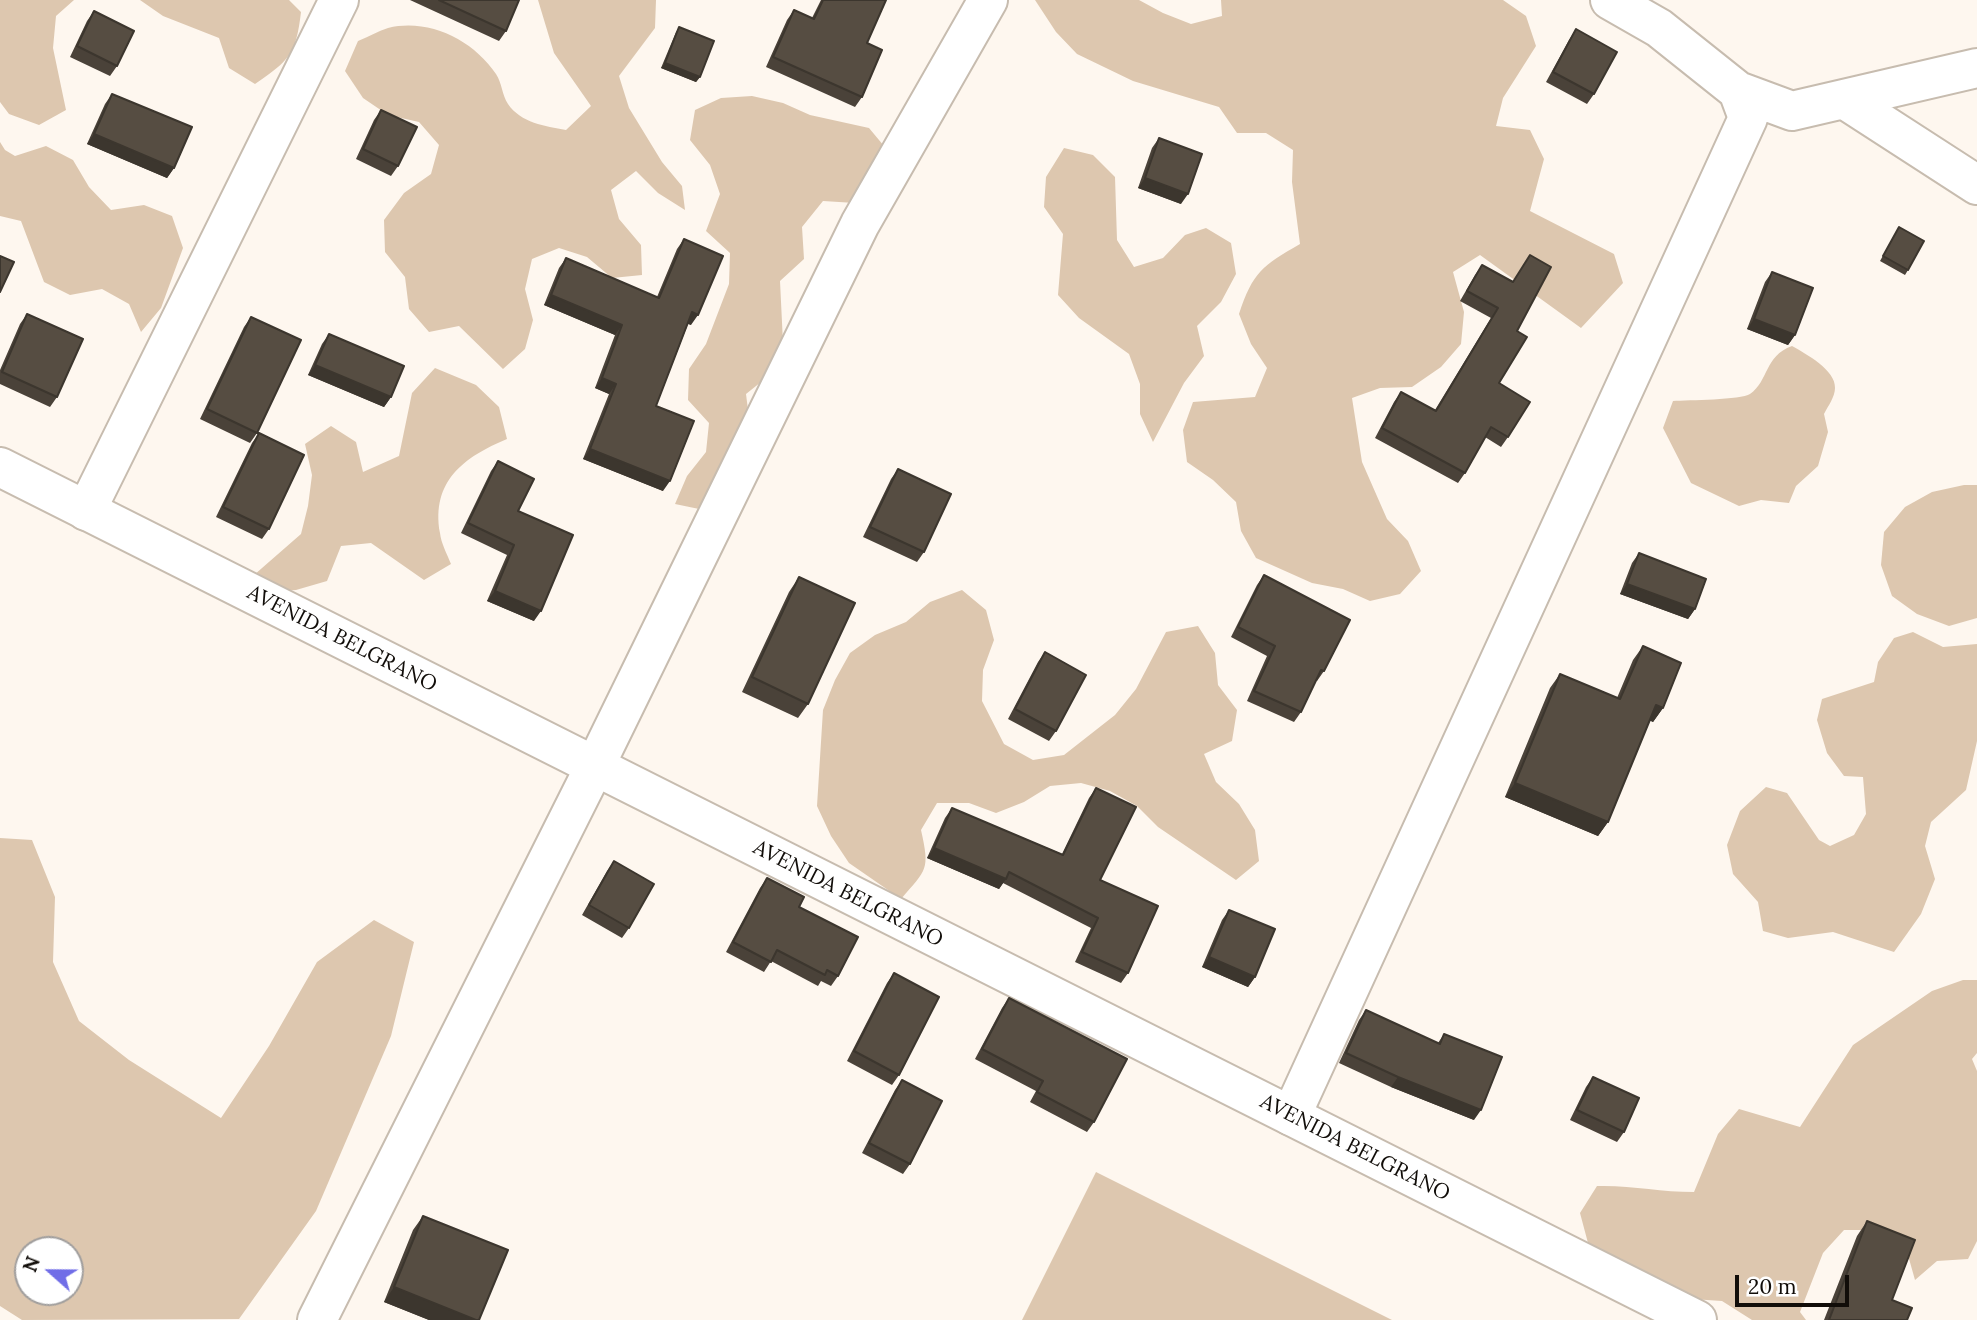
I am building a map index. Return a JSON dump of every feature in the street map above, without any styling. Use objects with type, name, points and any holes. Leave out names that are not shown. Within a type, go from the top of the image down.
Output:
[{"type":"street","points":[[86,511],[339,0]]},
{"type":"street","points":[[317,1320],[595,766],[860,224],[988,0]]},
{"type":"street","points":[[1610,0],[1659,28],[1738,91],[1792,111],[1977,68]]},
{"type":"street","points":[[1291,1116],[1748,118],[1738,91]]},
{"type":"street","points":[[1844,99],[1977,185]]},
{"type":"street","name":"AVENIDA BELGRANO","points":[[0,467],[1697,1320]]},
{"type":"shaded area","points":[[0,0],[74,0],[56,16],[53,48],[66,110],[39,125],[9,114],[0,102]]},
{"type":"shaded area","points":[[140,0],[289,0],[301,12],[297,38],[284,62],[255,84],[229,68],[219,38],[163,16]]},
{"type":"shaded area","points":[[538,0],[656,0],[655,28],[619,76],[629,108],[662,162],[682,186],[685,210],[658,193],[636,171],[611,190],[619,219],[641,245],[642,275],[612,278],[587,257],[559,248],[532,259],[525,289],[533,320],[525,349],[503,369],[459,326],[429,332],[409,309],[405,277],[385,252],[384,220],[404,193],[431,174],[439,145],[419,122],[388,115],[363,98],[345,71],[358,41],[388,28],[419,26],[434,29],[463,42],[486,62],[498,78],[508,104],[520,116],[534,123],[566,130],[591,106],[554,53]]},
{"type":"shaded area","points":[[1035,0],[1139,0],[1191,24],[1222,16],[1221,0],[1503,0],[1526,16],[1536,46],[1503,98],[1496,126],[1530,130],[1544,159],[1530,211],[1614,254],[1623,283],[1581,328],[1480,255],[1453,272],[1464,312],[1461,344],[1441,367],[1412,387],[1380,388],[1352,398],[1362,462],[1387,519],[1408,541],[1421,571],[1400,594],[1370,601],[1343,589],[1312,583],[1256,558],[1241,531],[1236,502],[1213,480],[1187,462],[1183,430],[1193,402],[1255,397],[1267,368],[1251,344],[1239,314],[1249,288],[1260,272],[1276,258],[1300,244],[1292,182],[1293,150],[1266,133],[1237,133],[1219,107],[1133,81],[1077,54],[1056,32]]},
{"type":"shaded area","points":[[752,96],[783,103],[810,115],[869,128],[889,152],[855,203],[823,201],[802,227],[804,259],[780,281],[783,343],[771,374],[746,394],[750,426],[704,510],[675,504],[687,476],[706,452],[709,423],[688,400],[689,369],[706,344],[729,284],[730,253],[706,231],[720,194],[710,165],[690,140],[695,110],[721,98]]},
{"type":"shaded area","points":[[0,142],[5,150],[15,156],[46,146],[73,160],[89,187],[111,210],[144,205],[172,216],[183,248],[161,308],[141,332],[129,304],[102,289],[70,295],[44,282],[21,221],[0,216]]},
{"type":"shaded area","points":[[1064,148],[1093,155],[1115,177],[1117,240],[1134,267],[1163,258],[1185,235],[1206,228],[1231,243],[1236,274],[1221,302],[1197,326],[1204,356],[1184,383],[1153,442],[1140,414],[1140,384],[1129,354],[1079,318],[1058,295],[1063,234],[1044,207],[1046,177]]},
{"type":"shaded area","points":[[1792,346],[1819,363],[1834,381],[1834,395],[1824,414],[1828,432],[1818,466],[1796,486],[1789,503],[1761,500],[1739,506],[1691,483],[1663,428],[1673,401],[1726,399],[1750,394],[1761,382],[1776,356]]},
{"type":"shaded area","points":[[435,368],[476,385],[499,407],[507,439],[465,463],[446,485],[439,515],[441,537],[451,564],[424,580],[371,543],[341,546],[327,581],[296,590],[269,592],[254,575],[301,534],[312,475],[305,444],[331,426],[356,442],[363,472],[399,456],[412,393]]},
{"type":"shaded area","points":[[1977,485],[1977,618],[1949,626],[1917,614],[1892,596],[1881,565],[1884,532],[1905,507],[1932,492]]},
{"type":"shaded area","points":[[962,590],[986,610],[994,640],[983,670],[982,701],[1004,744],[1033,760],[1064,755],[1115,715],[1136,689],[1166,632],[1198,626],[1215,653],[1218,685],[1237,710],[1232,741],[1204,754],[1216,782],[1239,804],[1255,830],[1259,861],[1236,880],[1158,827],[1137,806],[1110,791],[1081,783],[1050,786],[1024,802],[996,813],[969,803],[937,803],[921,830],[925,853],[924,868],[901,899],[849,863],[831,836],[817,806],[823,710],[835,680],[850,653],[875,635],[906,622],[930,602]]},
{"type":"shaded area","points":[[1913,632],[1943,647],[1977,644],[1977,741],[1966,790],[1931,822],[1925,846],[1935,879],[1921,914],[1894,952],[1833,932],[1788,938],[1763,931],[1758,902],[1733,874],[1727,845],[1740,811],[1766,787],[1787,793],[1819,840],[1830,846],[1854,835],[1866,814],[1863,777],[1844,776],[1827,753],[1817,720],[1822,699],[1874,682],[1878,662],[1894,638]]},
{"type":"shaded area","points":[[0,838],[32,840],[55,897],[53,962],[79,1021],[129,1060],[221,1118],[269,1046],[317,962],[374,920],[414,942],[391,1036],[316,1211],[239,1319],[22,1320],[0,1306]]},
{"type":"shaded area","points":[[1963,980],[1977,980],[1977,1053],[1972,1059],[1977,1071],[1977,1241],[1968,1259],[1937,1261],[1915,1280],[1904,1241],[1874,1230],[1844,1230],[1823,1253],[1800,1312],[1806,1320],[1752,1320],[1722,1301],[1662,1297],[1611,1266],[1588,1243],[1580,1213],[1597,1186],[1694,1192],[1718,1134],[1739,1109],[1800,1127],[1853,1045],[1932,991]]},
{"type":"shaded area","points":[[1096,1172],[1392,1320],[1022,1320]]},
{"type":"building","points":[[439,0],[519,0],[506,31]]},
{"type":"building","points":[[823,0],[886,0],[867,43],[882,50],[862,97],[773,57],[794,10],[814,19]]},
{"type":"building","points":[[94,11],[134,31],[117,66],[77,46]]},
{"type":"building","points":[[679,27],[714,41],[700,77],[665,63]]},
{"type":"building","points":[[1576,29],[1617,52],[1594,94],[1553,72]]},
{"type":"building","points":[[112,94],[192,127],[174,168],[94,134]]},
{"type":"building","points":[[381,110],[417,127],[398,166],[363,149]]},
{"type":"building","points":[[1159,138],[1202,154],[1188,194],[1145,178]]},
{"type":"building","points":[[1899,227],[1924,241],[1908,270],[1883,256]]},
{"type":"building","points":[[684,239],[723,256],[698,315],[692,312],[656,406],[694,421],[670,481],[590,449],[616,384],[602,378],[622,325],[551,295],[566,258],[659,298]]},
{"type":"building","points":[[1530,255],[1551,267],[1517,331],[1527,337],[1499,383],[1530,402],[1508,437],[1491,427],[1465,473],[1382,428],[1401,392],[1436,411],[1498,308],[1467,291],[1482,265],[1513,282]]},
{"type":"building","points":[[0,256],[14,262],[0,292]]},
{"type":"building","points":[[1772,272],[1813,288],[1795,335],[1754,319]]},
{"type":"building","points":[[27,314],[83,339],[57,397],[2,372]]},
{"type":"building","points":[[251,317],[301,340],[257,433],[207,409]]},
{"type":"building","points":[[329,334],[404,366],[391,397],[315,365]]},
{"type":"building","points":[[259,433],[304,455],[269,529],[223,507]]},
{"type":"building","points":[[498,461],[534,479],[518,511],[573,535],[541,611],[495,591],[514,545],[468,523]]},
{"type":"building","points":[[898,469],[951,494],[924,552],[870,527]]},
{"type":"building","points":[[1639,553],[1706,579],[1695,609],[1627,584]]},
{"type":"building","points":[[1264,575],[1350,620],[1301,712],[1254,691],[1275,646],[1238,627]]},
{"type":"building","points":[[799,577],[855,603],[808,704],[752,677]]},
{"type":"building","points":[[1643,646],[1681,663],[1663,708],[1656,705],[1608,822],[1515,783],[1560,674],[1620,699]]},
{"type":"building","points":[[1045,652],[1086,675],[1056,731],[1015,709]]},
{"type":"building","points":[[1096,788],[1136,807],[1100,880],[1158,906],[1128,973],[1082,952],[1098,918],[1009,872],[1006,879],[934,848],[952,808],[1063,855]]},
{"type":"building","points":[[614,861],[654,884],[629,928],[589,905]]},
{"type":"building","points":[[767,878],[804,897],[799,907],[858,937],[838,976],[827,970],[825,975],[777,950],[771,962],[733,942]]},
{"type":"building","points":[[1229,910],[1275,929],[1255,977],[1209,957]]},
{"type":"building","points":[[894,973],[939,997],[899,1075],[854,1051]]},
{"type":"building","points":[[1009,998],[1127,1059],[1094,1122],[1037,1092],[1043,1081],[982,1049]]},
{"type":"building","points":[[1366,1010],[1440,1044],[1444,1034],[1502,1057],[1481,1110],[1346,1053]]},
{"type":"building","points":[[1593,1077],[1639,1098],[1624,1132],[1577,1110]]},
{"type":"building","points":[[902,1080],[942,1101],[910,1164],[869,1143]]},
{"type":"building","points":[[423,1216],[508,1250],[479,1320],[394,1287]]},
{"type":"building","points":[[1867,1221],[1915,1240],[1892,1300],[1912,1308],[1907,1320],[1829,1320]]}]
